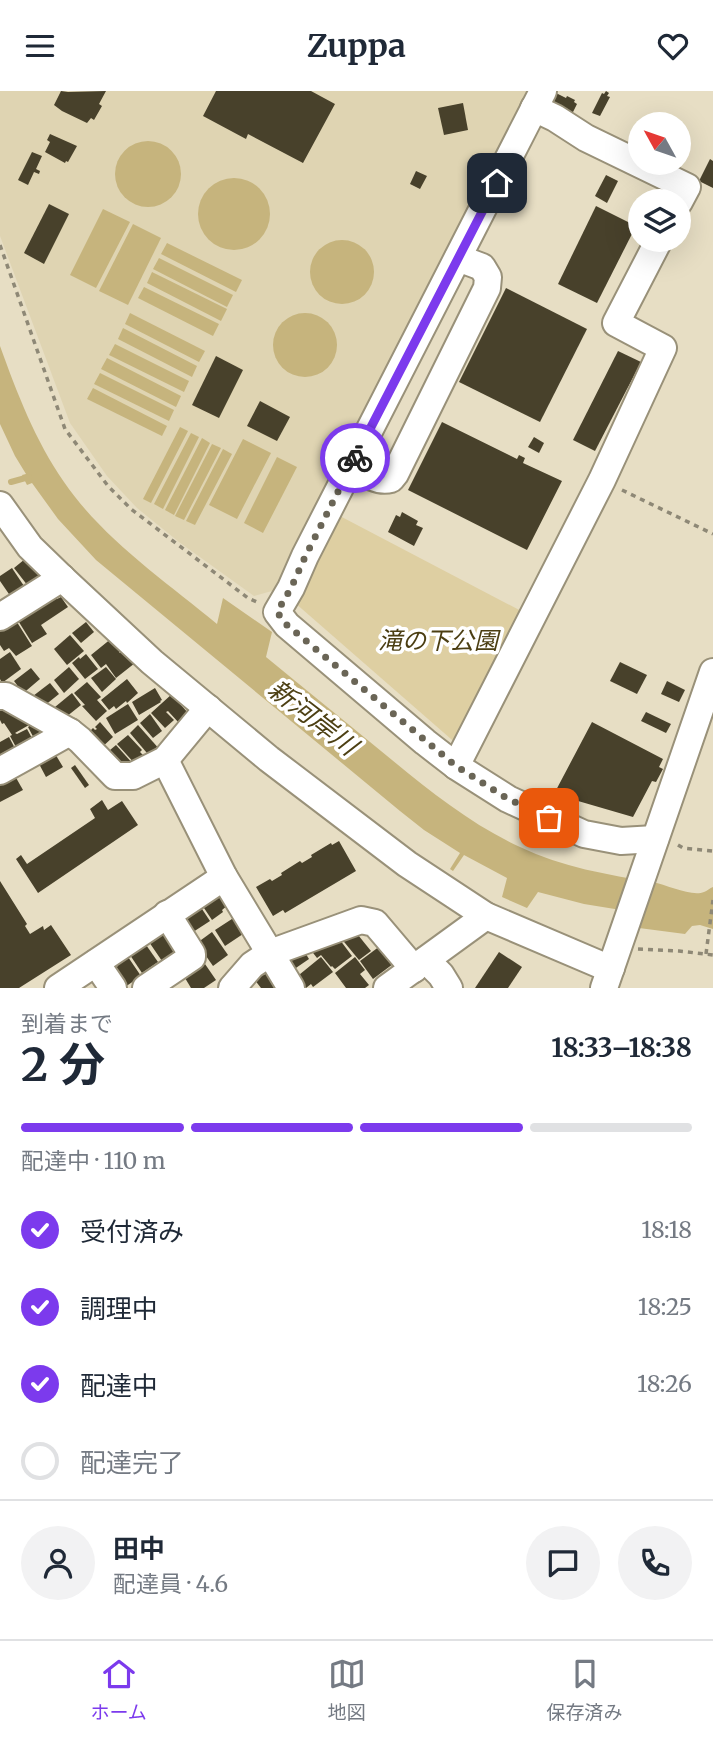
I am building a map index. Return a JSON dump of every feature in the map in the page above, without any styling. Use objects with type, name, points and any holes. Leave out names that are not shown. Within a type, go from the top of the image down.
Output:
[{"type":"street","points":[[652,846],[584,834],[508,799],[456,766],[287,625],[277,612],[538,100],[555,118],[586,138],[687,187],[686,189]]},
{"type":"street","points":[[456,766],[602,480],[663,348],[616,323],[653,252]]},
{"type":"street","points":[[352,464],[376,479],[385,481],[391,479],[394,474],[487,288],[488,277],[482,267],[458,258]]},
{"type":"street","points":[[0,505],[30,547],[62,578],[152,662],[269,759],[407,864],[486,916],[601,965],[607,978]]},
{"type":"street","points":[[0,617],[62,578]]},
{"type":"street","points":[[607,978],[626,944],[652,846],[713,672]]},
{"type":"street","points":[[0,696],[6,696],[70,732],[115,776],[133,776],[165,760],[208,708]]},
{"type":"street","points":[[0,771],[70,732]]},
{"type":"street","points":[[165,760],[224,877],[291,988]]},
{"type":"street","points":[[58,988],[224,877]]},
{"type":"street","points":[[146,988],[192,957],[167,915]]},
{"type":"street","points":[[387,988],[486,916]]},
{"type":"street","points":[[233,988],[252,964],[270,953],[361,920],[375,923],[420,964],[441,975],[449,988]]},
{"type":"street","points":[[96,963],[113,988]]},
{"type":"path","points":[[0,245],[65,429],[92,467],[131,509],[248,598],[277,612]]},
{"type":"path","points":[[602,480],[713,534]]},
{"type":"path","points":[[652,846],[667,839],[683,848],[713,851]]},
{"type":"path","points":[[706,952],[713,900]]},
{"type":"path","points":[[626,944],[713,955]]},
{"type":"shaded area","points":[[0,91],[533,91],[279,589],[254,596],[179,542],[137,508],[107,476],[70,423],[0,236]]},
{"type":"green space","name":"滝の下公園","points":[[338,515],[525,613],[459,746],[294,602]]},
{"type":"water","points":[[142,141],[154,141],[166,146],[176,156],[181,174],[179,187],[166,202],[154,207],[142,207],[130,202],[120,192],[115,180],[115,168],[120,156],[130,146]]},
{"type":"water","points":[[234,178],[254,184],[264,194],[270,214],[264,234],[254,244],[234,250],[214,244],[204,234],[198,214],[204,194],[214,184]]},
{"type":"water","points":[[103,209],[130,222],[96,288],[70,275]]},
{"type":"water","points":[[133,224],[161,238],[128,305],[99,291]]},
{"type":"water","points":[[342,240],[354,242],[365,249],[372,260],[372,284],[365,295],[354,302],[342,304],[330,302],[319,295],[312,284],[310,272],[312,260],[319,249],[330,242]]},
{"type":"water","points":[[167,243],[242,280],[236,292],[161,254]]},
{"type":"water","points":[[159,258],[233,295],[227,307],[153,269]]},
{"type":"water","points":[[152,272],[227,309],[221,321],[147,283]]},
{"type":"water","points":[[144,287],[219,324],[213,336],[138,298]]},
{"type":"water","points":[[130,313],[205,351],[199,362],[125,324]]},
{"type":"water","points":[[299,313],[311,313],[328,322],[335,333],[335,357],[328,368],[311,377],[299,377],[287,372],[278,363],[273,351],[273,339],[278,327],[287,318]]},
{"type":"water","points":[[123,328],[197,366],[192,377],[118,339]]},
{"type":"water","points":[[115,344],[189,381],[184,392],[109,355]]},
{"type":"water","name":"新河岸川","points":[[0,346],[35,433],[64,482],[97,522],[156,575],[217,624],[223,598],[272,632],[266,657],[414,778],[483,827],[536,854],[585,869],[693,893],[704,892],[713,887],[713,929],[700,925],[692,926],[685,934],[616,925],[621,910],[538,892],[527,908],[502,897],[507,878],[464,855],[453,871],[450,869],[460,853],[400,811],[96,560],[58,519],[32,483],[27,485],[22,475],[26,474],[0,424]]},
{"type":"water","points":[[107,358],[181,396],[176,407],[101,369]]},
{"type":"water","points":[[100,373],[174,410],[169,421],[94,384]]},
{"type":"water","points":[[93,388],[167,426],[162,436],[87,399]]},
{"type":"water","points":[[180,427],[188,431],[151,503],[143,499]]},
{"type":"water","points":[[191,433],[199,437],[163,509],[154,504]]},
{"type":"water","points":[[202,438],[210,443],[174,515],[165,510]]},
{"type":"water","points":[[243,439],[271,453],[237,519],[209,505]]},
{"type":"water","points":[[212,444],[221,448],[184,520],[175,516]]},
{"type":"water","points":[[223,449],[232,454],[195,525],[186,521]]},
{"type":"water","points":[[277,457],[297,467],[263,533],[244,523]]},
{"type":"building","points":[[61,91],[106,91],[94,120],[91,118],[87,123],[54,105]]},
{"type":"building","points":[[216,91],[311,91],[335,104],[303,163],[248,134],[246,139],[203,116]]},
{"type":"building","points":[[606,91],[610,97],[600,116],[592,113],[602,93]]},
{"type":"building","points":[[556,93],[575,100],[577,104],[571,116],[550,105]]},
{"type":"building","points":[[463,103],[468,130],[444,135],[438,108]]},
{"type":"building","points":[[50,134],[77,146],[68,162],[65,163],[45,152],[50,142],[47,140]]},
{"type":"building","points":[[32,152],[42,156],[36,169],[40,171],[39,174],[34,172],[28,185],[18,180]]},
{"type":"building","points":[[710,159],[713,161],[713,188],[699,181]]},
{"type":"building","points":[[416,171],[427,176],[420,189],[410,184]]},
{"type":"building","points":[[606,175],[618,181],[607,203],[595,196]]},
{"type":"building","points":[[49,204],[69,214],[44,264],[24,253]]},
{"type":"building","points":[[596,206],[628,222],[628,242],[597,303],[558,284]]},
{"type":"building","points":[[506,288],[587,329],[540,422],[459,382]]},
{"type":"building","points":[[618,351],[641,362],[595,451],[573,440]]},
{"type":"building","points":[[216,356],[243,370],[219,418],[192,405]]},
{"type":"building","points":[[260,401],[290,417],[277,441],[247,426]]},
{"type":"building","points":[[442,422],[517,459],[519,455],[525,458],[523,463],[562,481],[527,550],[408,490]]},
{"type":"building","points":[[534,437],[544,443],[539,453],[528,447]]},
{"type":"building","points":[[402,512],[418,521],[416,525],[423,528],[414,546],[388,532],[396,515],[400,517]]},
{"type":"building","points":[[25,559],[42,575],[28,586],[14,568]]},
{"type":"building","points":[[12,568],[24,586],[11,597],[0,581],[0,576]]},
{"type":"building","points":[[54,594],[57,599],[61,597],[68,607],[41,625],[47,634],[32,643],[17,619]]},
{"type":"building","points":[[15,619],[32,646],[16,656],[9,648],[4,651],[0,645],[0,629]]},
{"type":"building","points":[[86,622],[94,632],[81,643],[72,633]]},
{"type":"building","points":[[70,635],[84,651],[67,665],[54,649]]},
{"type":"building","points":[[112,638],[121,650],[119,652],[125,650],[135,663],[116,678],[106,664],[101,668],[91,655]]},
{"type":"building","points":[[10,652],[21,669],[2,683],[0,659]]},
{"type":"building","points":[[86,654],[98,669],[85,679],[72,663]]},
{"type":"building","points":[[620,662],[647,675],[637,694],[610,681]]},
{"type":"building","points":[[69,667],[79,679],[64,693],[54,680]]},
{"type":"building","points":[[106,667],[116,679],[102,692],[91,678]]},
{"type":"building","points":[[31,668],[40,679],[20,696],[14,688],[17,685],[14,681]]},
{"type":"building","points":[[127,679],[138,693],[127,703],[126,701],[116,709],[114,706],[109,710],[101,700]]},
{"type":"building","points":[[667,681],[685,690],[679,702],[661,694]]},
{"type":"building","points":[[87,682],[101,697],[97,700],[107,711],[96,721],[74,693]]},
{"type":"building","points":[[50,683],[59,694],[44,706],[33,696]]},
{"type":"building","points":[[155,688],[161,702],[139,715],[132,702]]},
{"type":"building","points":[[72,693],[81,705],[66,717],[55,707]]},
{"type":"building","points":[[172,694],[189,714],[179,723],[166,712],[174,720],[165,728],[151,713]]},
{"type":"building","points":[[128,704],[138,720],[115,734],[106,718]]},
{"type":"building","points":[[0,705],[48,725],[37,744],[28,727],[36,721],[15,733],[27,729],[33,740],[17,749],[10,736],[12,735],[0,720]]},
{"type":"building","points":[[646,712],[671,724],[666,733],[641,721]]},
{"type":"building","points":[[150,714],[162,731],[153,738],[140,723]]},
{"type":"building","points":[[100,722],[113,737],[99,750],[86,735],[93,728],[97,729],[95,727]]},
{"type":"building","points":[[592,722],[663,759],[659,767],[663,769],[656,782],[652,781],[633,817],[554,794]]},
{"type":"building","points":[[138,725],[161,751],[152,759],[130,733]]},
{"type":"building","points":[[128,735],[145,757],[136,765],[117,744]]},
{"type":"building","points":[[9,737],[18,754],[0,761],[0,742]]},
{"type":"building","points":[[116,745],[134,765],[127,771],[103,756]]},
{"type":"building","points":[[54,752],[63,767],[46,777],[38,762]]},
{"type":"building","points":[[75,765],[89,785],[85,788],[71,768]]},
{"type":"building","points":[[15,776],[23,790],[0,802],[0,783]]},
{"type":"building","points":[[102,800],[108,810],[122,801],[138,825],[38,893],[16,859],[21,855],[27,864],[95,818],[90,809]]},
{"type":"building","points":[[339,841],[356,871],[285,913],[283,910],[273,916],[256,887],[270,879],[272,881],[300,861],[302,863],[331,843],[332,845]]},
{"type":"building","points":[[0,881],[27,924],[25,926],[30,934],[43,926],[44,930],[51,925],[71,955],[19,988],[0,988]]},
{"type":"building","points":[[218,890],[228,905],[212,920],[200,902]]},
{"type":"building","points":[[198,903],[210,921],[190,934],[181,914]]},
{"type":"building","points":[[235,917],[243,934],[225,946],[215,930]]},
{"type":"building","points":[[354,930],[371,951],[359,960],[340,937]]},
{"type":"building","points":[[159,931],[161,936],[166,933],[178,950],[162,961],[147,939]]},
{"type":"building","points":[[212,932],[228,955],[213,966],[197,943]]},
{"type":"building","points":[[337,936],[352,956],[335,969],[321,955],[317,958],[310,949]]},
{"type":"building","points":[[144,942],[158,962],[142,973],[128,952]]},
{"type":"building","points":[[301,946],[309,959],[290,972],[283,963]]},
{"type":"building","points":[[380,946],[393,964],[373,979],[360,961]]},
{"type":"building","points":[[499,952],[522,967],[508,988],[475,988]]},
{"type":"building","points":[[126,954],[141,976],[125,987],[113,969],[118,966],[114,962]]},
{"type":"building","points":[[321,957],[333,972],[313,987],[311,984],[301,988],[294,979]]},
{"type":"building","points":[[355,957],[365,970],[360,974],[369,985],[365,988],[346,988],[335,973]]},
{"type":"building","points":[[205,964],[216,980],[204,988],[191,988],[185,978]]},
{"type":"building","points":[[271,969],[282,982],[275,988],[261,988],[254,979]]},
{"type":"waterway","points":[[11,482],[29,477]]},
{"type":"way so far","points":[[355,458],[277,612],[287,625],[456,766],[508,799],[549,818]]},
{"type":"route","points":[[355,458],[497,183]]}]
